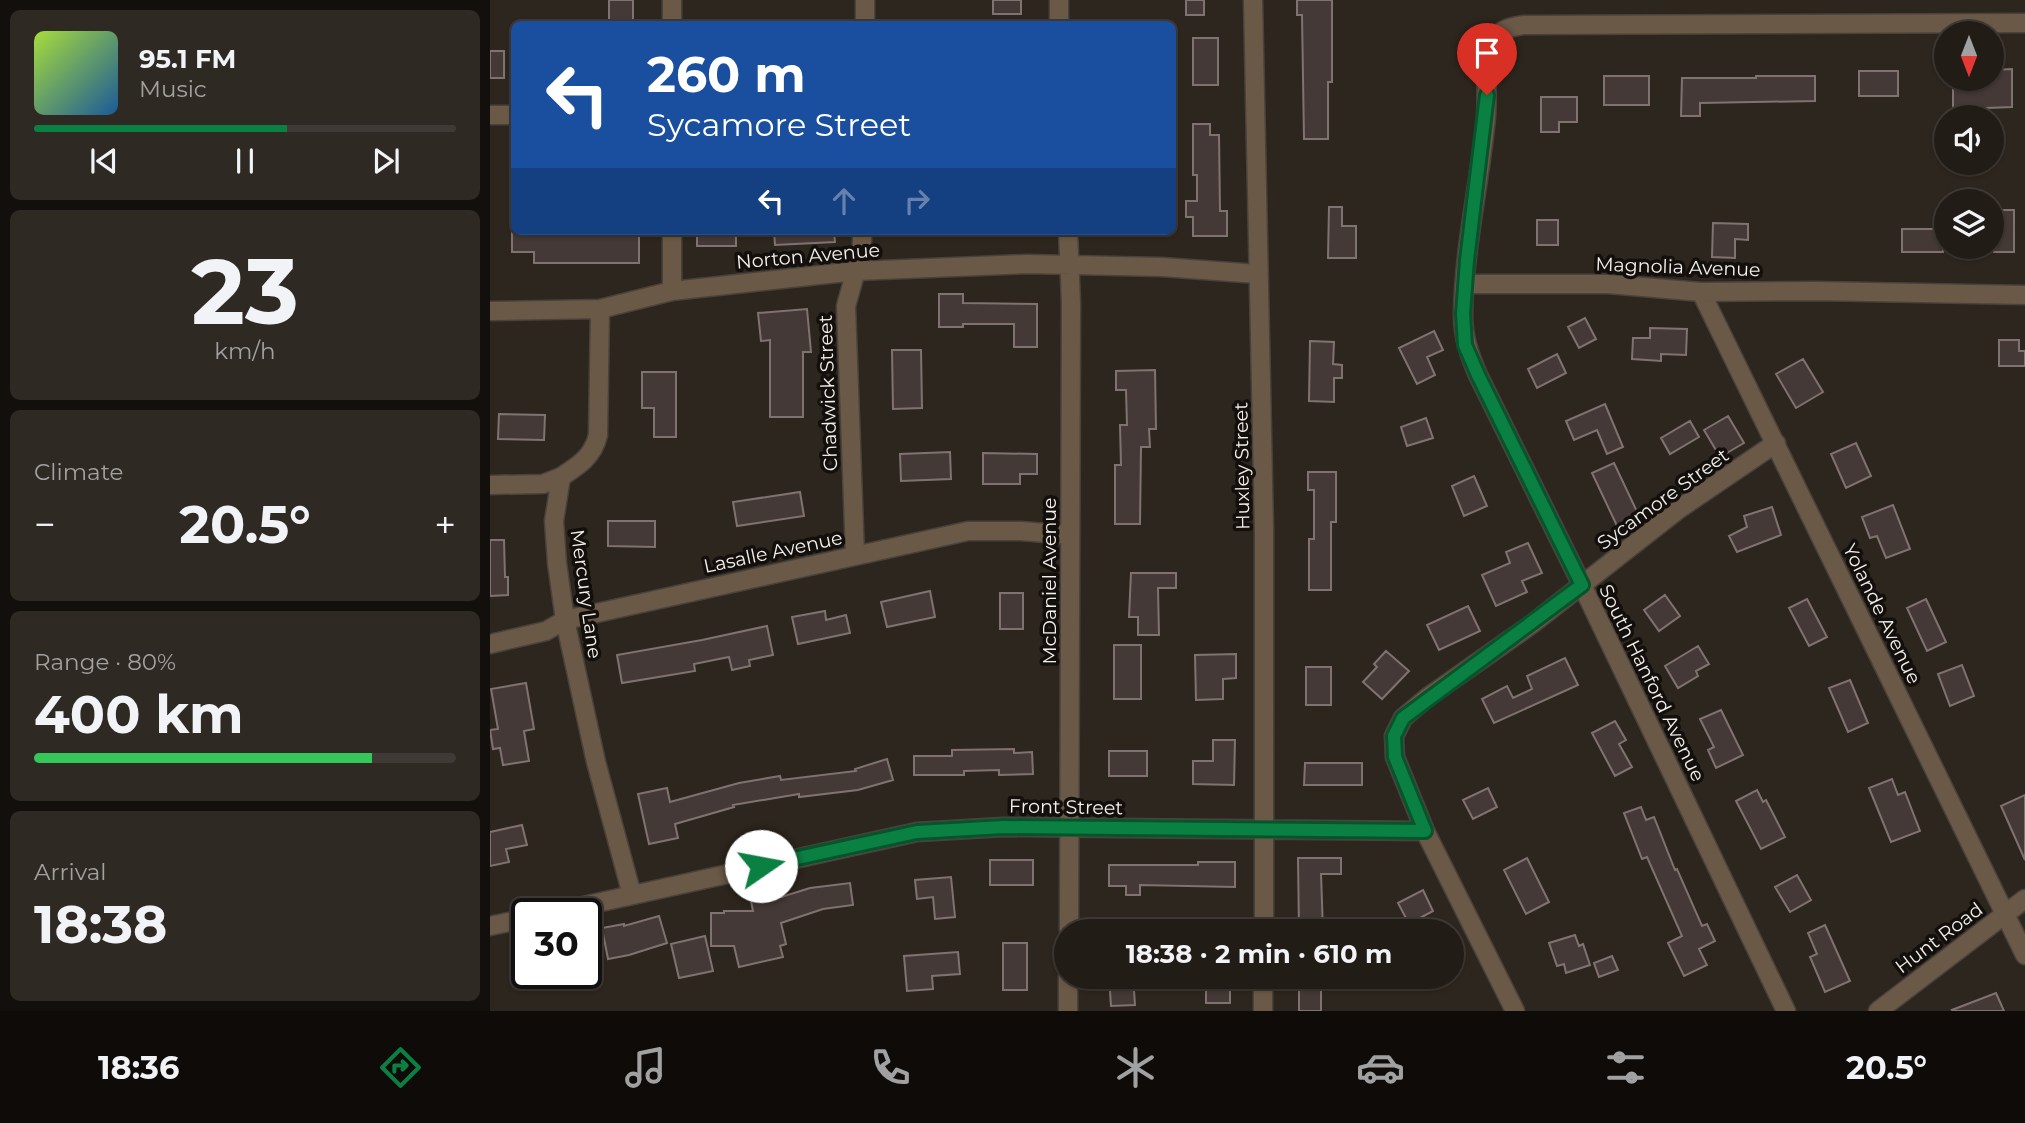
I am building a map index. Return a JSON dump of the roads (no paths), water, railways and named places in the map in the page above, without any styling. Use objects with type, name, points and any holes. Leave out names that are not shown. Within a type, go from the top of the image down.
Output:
[{"type":"street","points":[[672,0],[672,21]]},
{"type":"street","points":[[865,0],[865,21]]},
{"type":"street","points":[[1059,0],[1059,21]]},
{"type":"street","name":"Huxley Street","points":[[1253,0],[1264,528],[1264,919]]},
{"type":"street","points":[[1465,284],[1486,117],[1489,51],[1496,36],[1506,29],[1523,25],[2025,23]]},
{"type":"street","points":[[490,115],[511,115]]},
{"type":"street","points":[[672,235],[673,291]]},
{"type":"street","name":"Chadwick Street","points":[[855,556],[846,306],[862,249],[862,235]]},
{"type":"street","name":"McDaniel Avenue","points":[[1068,235],[1069,919]]},
{"type":"street","name":"Norton Avenue","points":[[490,311],[600,309],[673,291],[856,271],[1027,264],[1162,267],[1258,274]]},
{"type":"street","name":"Magnolia Avenue","points":[[1465,284],[1608,284],[1701,292],[2025,295]]},
{"type":"street","name":"South Hanford Avenue","points":[[1465,284],[1465,345],[1478,375],[1786,1011]]},
{"type":"street","name":"Yolande Avenue","points":[[1701,292],[2025,955]]},
{"type":"street","points":[[490,485],[543,484],[561,477],[588,458],[596,444],[600,411],[600,309]]},
{"type":"street","name":"Sycamore Street","points":[[1515,1011],[1425,831],[1395,757],[1394,736],[1403,718],[1679,509],[1776,443]]},
{"type":"street","name":"Mercury Lane","points":[[561,477],[554,522],[565,620],[596,762],[632,895]]},
{"type":"street","name":"Lasalle Avenue","points":[[490,645],[547,631],[565,620],[968,531],[1070,535]]},
{"type":"street","name":"Front Street","points":[[602,902],[917,832],[1003,827],[1425,831]]},
{"type":"street","name":"Hunt Road","points":[[1878,1011],[2025,899]]},
{"type":"street","points":[[490,926],[511,921]]},
{"type":"street","points":[[1068,989],[1068,1011]]},
{"type":"street","points":[[1263,989],[1263,1011]]}]
